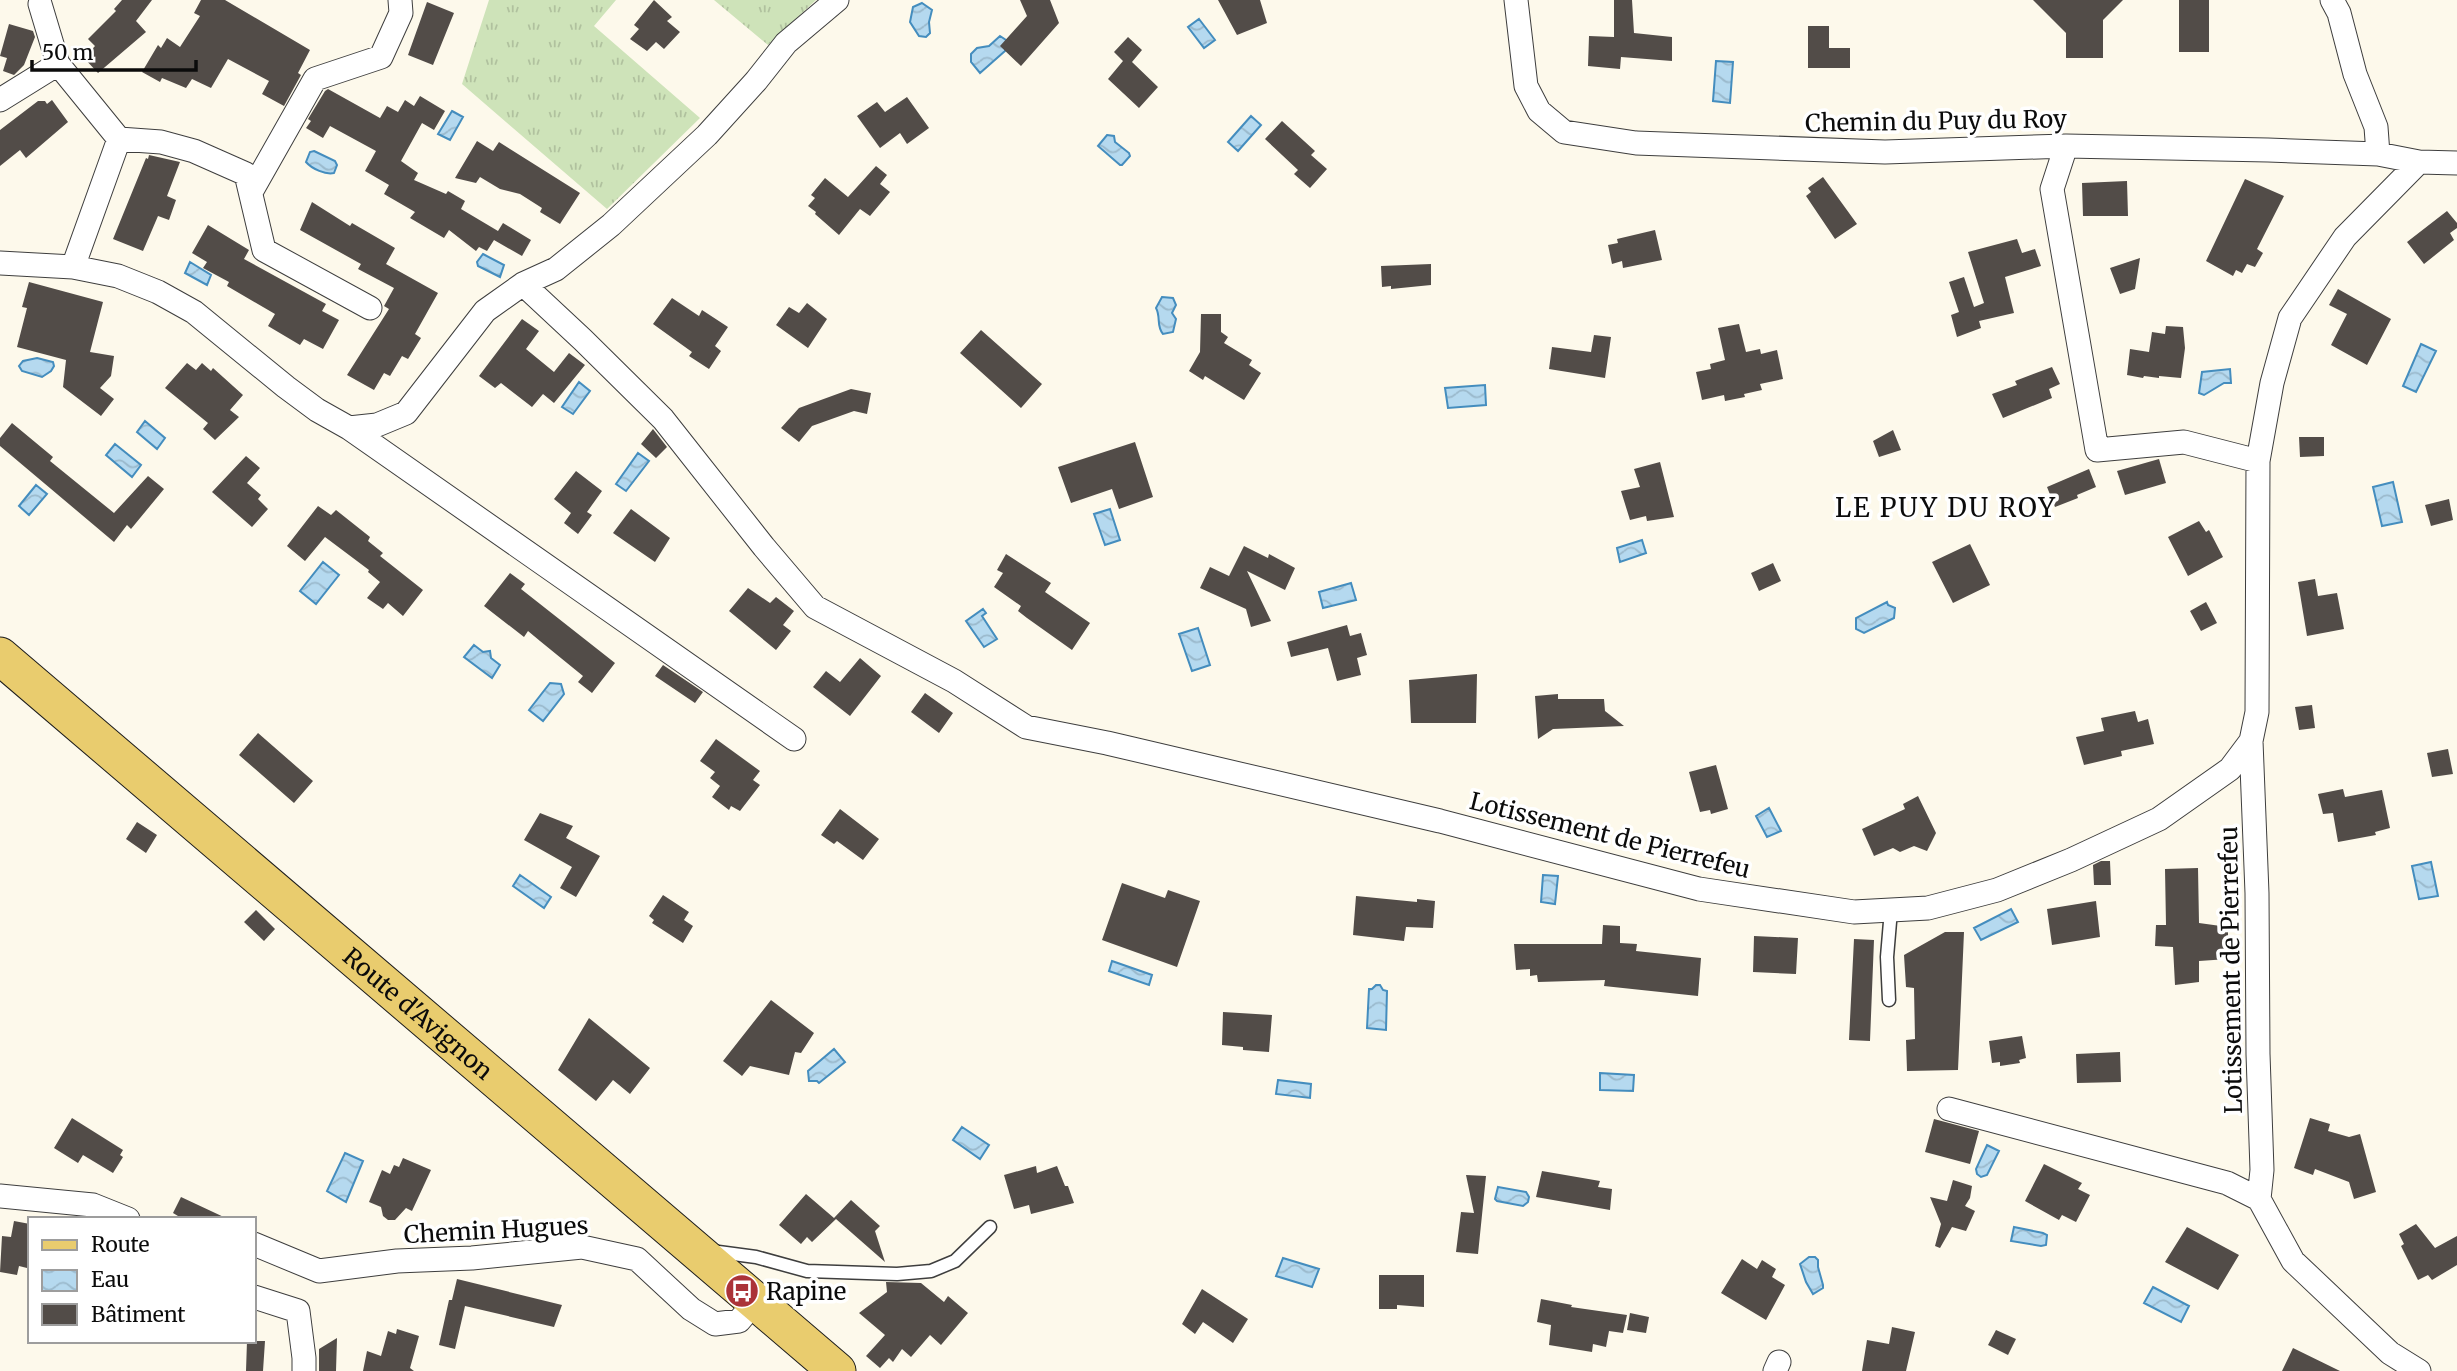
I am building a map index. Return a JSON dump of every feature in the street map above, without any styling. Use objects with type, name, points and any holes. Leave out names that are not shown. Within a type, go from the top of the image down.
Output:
[{"type":"main road","name":"Route d'Avignon","points":[[0,656],[837,1371]]},
{"type":"street","points":[[251,192],[315,79],[381,57],[401,13],[400,0]]},
{"type":"street","points":[[349,428],[377,425],[406,413],[485,311],[523,284],[556,269],[611,225],[707,135],[786,43],[837,0]]},
{"type":"street","name":"Chemin du Puy du Roy","points":[[1516,0],[1525,86],[1539,111],[1564,132],[1636,143],[1885,152],[2066,146],[2378,153],[2418,162],[2457,163]]},
{"type":"street","points":[[2332,0],[2339,13],[2356,74],[2376,127],[2378,153]]},
{"type":"street","points":[[40,4],[58,64],[119,139],[161,142],[194,151],[246,174],[264,250],[370,308]]},
{"type":"street","points":[[0,100],[58,64]]},
{"type":"street","points":[[73,267],[119,139]]},
{"type":"street","points":[[2066,146],[2052,190],[2097,450],[2184,442],[2258,461]]},
{"type":"street","name":"Lotissement de Pierrefeu","points":[[2259,1199],[2262,1170],[2257,893],[2251,741],[2257,712],[2258,461],[2272,383],[2290,318],[2345,237],[2418,162]]},
{"type":"street","points":[[0,263],[73,267],[118,276],[158,292],[194,312],[317,410],[349,428],[794,739]]},
{"type":"street","name":"Lotissement de Pierrefeu","points":[[523,284],[663,419],[815,607],[954,681],[1026,727],[1168,757],[1440,821],[1699,889],[1854,912],[1928,908],[1997,890],[2071,860],[2159,819],[2230,769],[2251,741]]},
{"type":"street","points":[[1949,1109],[2227,1183],[2259,1199],[2293,1261],[2389,1353],[2419,1371]]},
{"type":"street","points":[[0,1196],[93,1205],[123,1217]]},
{"type":"street","name":"Chemin Hugues","points":[[256,1245],[319,1271],[397,1261],[472,1258],[582,1247],[637,1259],[691,1309],[715,1324],[739,1321],[755,1302]]},
{"type":"street","points":[[256,1298],[298,1311],[303,1371]]},
{"type":"lane","points":[[1889,1000],[1887,957],[1891,910]]},
{"type":"lane","points":[[694,1248],[756,1257],[807,1270],[897,1274],[931,1271],[955,1261],[990,1227]]},
{"type":"green space","points":[[489,0],[616,0],[594,26],[700,118],[607,209],[462,84]]},
{"type":"green space","points":[[714,0],[816,0],[768,45]]},
{"type":"water","points":[[922,3],[932,10],[930,33],[926,37],[919,36],[910,22],[913,7]]},
{"type":"water","points":[[1199,19],[1215,40],[1204,48],[1188,27]]},
{"type":"water","points":[[1000,36],[1006,40],[1005,51],[980,73],[971,62],[971,54],[977,48],[989,46]]},
{"type":"water","points":[[1716,61],[1733,62],[1730,103],[1713,101]]},
{"type":"water","points":[[452,111],[463,117],[450,140],[438,134]]},
{"type":"water","points":[[1251,116],[1261,125],[1238,151],[1228,142]]},
{"type":"water","points":[[1107,135],[1114,136],[1115,142],[1129,153],[1130,156],[1122,165],[1098,146]]},
{"type":"water","points":[[314,151],[335,161],[337,165],[334,173],[319,171],[306,162],[310,152]]},
{"type":"water","points":[[483,254],[504,265],[500,277],[478,266],[477,262]]},
{"type":"water","points":[[190,262],[211,275],[207,285],[185,273]]},
{"type":"water","points":[[1162,297],[1173,298],[1176,305],[1172,313],[1176,319],[1173,332],[1163,334],[1156,308]]},
{"type":"water","points":[[2421,344],[2436,351],[2416,392],[2403,386]]},
{"type":"water","points":[[37,358],[53,362],[51,371],[42,377],[22,371],[19,366],[23,361]]},
{"type":"water","points":[[2230,369],[2231,383],[2224,383],[2204,395],[2199,393],[2202,372]]},
{"type":"water","points":[[579,382],[590,391],[573,414],[562,407]]},
{"type":"water","points":[[1485,385],[1486,405],[1448,408],[1445,388]]},
{"type":"water","points":[[145,421],[165,438],[157,449],[137,432]]},
{"type":"water","points":[[115,444],[141,465],[132,477],[106,455]]},
{"type":"water","points":[[638,453],[649,461],[626,491],[616,484]]},
{"type":"water","points":[[2393,482],[2402,522],[2382,526],[2373,487]]},
{"type":"water","points":[[36,485],[47,494],[29,515],[19,506]]},
{"type":"water","points":[[1110,509],[1120,540],[1105,545],[1094,514]]},
{"type":"water","points":[[1642,540],[1646,553],[1620,562],[1617,548]]},
{"type":"water","points":[[323,562],[339,575],[316,604],[300,591]]},
{"type":"water","points":[[1351,583],[1356,600],[1323,608],[1319,592]]},
{"type":"water","points":[[1887,602],[1895,608],[1894,618],[1864,633],[1856,629],[1856,618]]},
{"type":"water","points":[[983,609],[986,613],[982,616],[997,639],[984,647],[966,621]]},
{"type":"water","points":[[1198,628],[1210,665],[1192,671],[1179,634]]},
{"type":"water","points":[[474,645],[483,652],[490,651],[491,658],[500,665],[492,678],[464,657]]},
{"type":"water","points":[[550,683],[561,684],[564,694],[543,721],[529,710]]},
{"type":"water","points":[[1769,808],[1781,831],[1767,837],[1756,816]]},
{"type":"water","points":[[2431,862],[2438,896],[2419,899],[2412,866]]},
{"type":"water","points":[[520,875],[551,897],[544,908],[513,886]]},
{"type":"water","points":[[1543,875],[1558,876],[1555,904],[1541,902]]},
{"type":"water","points":[[2011,909],[2018,922],[1981,940],[1974,928]]},
{"type":"water","points":[[1112,961],[1152,975],[1149,985],[1109,971]]},
{"type":"water","points":[[1376,985],[1387,991],[1386,1030],[1367,1028],[1369,989]]},
{"type":"water","points":[[834,1049],[845,1062],[819,1083],[809,1081],[808,1071]]},
{"type":"water","points":[[1600,1073],[1634,1075],[1633,1091],[1600,1090]]},
{"type":"water","points":[[1278,1080],[1311,1084],[1310,1098],[1276,1094]]},
{"type":"water","points":[[962,1127],[989,1145],[980,1159],[953,1140]]},
{"type":"water","points":[[1987,1145],[1999,1151],[1987,1175],[1981,1177],[1976,1169]]},
{"type":"water","points":[[345,1153],[363,1161],[346,1202],[327,1191]]},
{"type":"water","points":[[1498,1187],[1526,1192],[1528,1202],[1523,1206],[1497,1201],[1495,1199]]},
{"type":"water","points":[[2014,1227],[2047,1235],[2046,1245],[2011,1241]]},
{"type":"water","points":[[1809,1257],[1818,1260],[1823,1285],[1823,1288],[1813,1294],[1800,1264]]},
{"type":"water","points":[[1283,1258],[1319,1269],[1312,1287],[1276,1276]]},
{"type":"water","points":[[2153,1287],[2189,1306],[2181,1322],[2144,1303]]},
{"type":"building","points":[[122,0],[152,0],[136,21],[146,32],[98,73],[84,58],[95,46],[88,39],[116,11],[114,9]]},
{"type":"building","points":[[201,0],[225,0],[310,50],[298,73],[301,75],[284,106],[262,94],[269,81],[228,59],[211,88],[192,79],[186,88],[162,78],[160,82],[142,72],[158,45],[161,48],[167,38],[180,47],[200,16],[194,13]]},
{"type":"building","points":[[654,0],[672,17],[667,21],[680,32],[664,49],[656,42],[647,51],[630,39],[639,29],[634,25]]},
{"type":"building","points":[[1020,0],[1050,0],[1059,23],[1021,66],[1000,46],[1027,16]]},
{"type":"building","points":[[1218,0],[1260,0],[1267,23],[1237,35]]},
{"type":"building","points":[[1614,0],[1632,0],[1634,33],[1672,37],[1672,61],[1621,57],[1620,69],[1588,66],[1589,36],[1614,37]]},
{"type":"building","points":[[2033,0],[2123,0],[2103,20],[2103,58],[2066,58],[2066,33]]},
{"type":"building","points":[[2179,0],[2209,0],[2209,52],[2179,52]]},
{"type":"building","points":[[427,2],[454,13],[433,65],[408,55]]},
{"type":"building","points":[[9,24],[33,31],[35,37],[24,65],[14,75],[3,71],[7,58],[0,56]]},
{"type":"building","points":[[1808,26],[1829,26],[1829,48],[1850,48],[1850,68],[1808,68]]},
{"type":"building","points":[[1128,37],[1142,50],[1132,62],[1158,87],[1139,108],[1108,79],[1123,61],[1114,52]]},
{"type":"building","points":[[328,89],[380,118],[387,106],[398,112],[405,100],[414,106],[420,96],[445,111],[434,130],[422,123],[401,161],[418,173],[414,180],[446,194],[448,191],[465,201],[461,209],[498,231],[503,223],[531,240],[522,256],[494,240],[487,251],[479,247],[476,251],[449,230],[444,238],[410,218],[415,212],[384,194],[389,185],[365,171],[376,151],[330,126],[323,138],[306,128],[311,121],[308,119]]},
{"type":"building","points":[[907,97],[929,128],[907,144],[900,133],[880,148],[857,116],[877,102],[885,112]]},
{"type":"building","points":[[52,100],[68,122],[26,158],[20,150],[0,166],[0,130],[38,101],[45,101],[47,104]]},
{"type":"building","points":[[1282,121],[1315,151],[1311,155],[1327,169],[1310,188],[1294,174],[1298,170],[1265,139]]},
{"type":"building","points":[[477,141],[493,151],[499,142],[580,193],[560,224],[540,212],[542,208],[520,194],[500,189],[480,177],[476,183],[455,178]]},
{"type":"building","points":[[149,155],[180,162],[167,196],[176,200],[169,220],[158,216],[143,251],[113,239]]},
{"type":"building","points":[[876,166],[887,175],[880,184],[890,192],[870,216],[860,209],[839,235],[808,206],[815,198],[811,195],[825,178],[848,197]]},
{"type":"building","points":[[1823,177],[1857,224],[1835,239],[1806,196],[1811,192],[1808,188]]},
{"type":"building","points":[[2245,179],[2284,196],[2257,249],[2263,253],[2255,267],[2247,264],[2242,273],[2236,270],[2233,276],[2206,261]]},
{"type":"building","points":[[2127,181],[2128,216],[2083,216],[2082,183]]},
{"type":"building","points":[[312,202],[350,226],[352,223],[395,248],[386,264],[438,293],[415,334],[421,338],[408,359],[402,356],[390,376],[384,373],[374,390],[347,375],[389,309],[384,306],[394,288],[358,269],[361,264],[300,230]]},
{"type":"building","points":[[2447,211],[2457,223],[2457,228],[2450,233],[2454,240],[2424,264],[2407,242]]},
{"type":"building","points":[[208,225],[249,250],[244,259],[326,304],[322,311],[339,320],[323,349],[304,339],[300,345],[268,326],[275,314],[227,286],[229,282],[203,268],[207,262],[192,253]]},
{"type":"building","points":[[1655,230],[1662,260],[1623,268],[1622,261],[1612,264],[1608,245],[1618,243],[1617,239]]},
{"type":"building","points":[[2017,239],[2022,253],[2035,249],[2041,266],[2005,277],[2014,313],[1979,321],[1981,328],[1957,337],[1951,315],[1959,312],[1949,282],[1964,277],[1974,307],[1984,303],[1968,252]]},
{"type":"building","points":[[2140,258],[2135,289],[2120,294],[2110,268]]},
{"type":"building","points":[[1431,264],[1431,285],[1391,289],[1391,286],[1382,287],[1381,266]]},
{"type":"building","points":[[29,282],[103,302],[90,352],[114,356],[111,376],[100,388],[114,399],[101,416],[63,387],[66,360],[17,347],[27,308],[22,307]]},
{"type":"building","points":[[2338,289],[2391,319],[2367,365],[2331,345],[2347,314],[2329,305]]},
{"type":"building","points":[[672,298],[699,316],[702,310],[728,327],[715,346],[721,351],[709,369],[689,356],[692,352],[653,324]]},
{"type":"building","points":[[807,303],[827,319],[808,348],[776,325],[789,307],[799,313]]},
{"type":"building","points":[[1201,314],[1221,314],[1221,332],[1228,337],[1224,343],[1252,360],[1249,365],[1261,373],[1244,400],[1205,376],[1203,380],[1189,371],[1200,352]]},
{"type":"building","points":[[522,319],[539,331],[526,349],[554,372],[569,353],[585,365],[554,403],[543,394],[532,407],[501,383],[495,388],[479,376]]},
{"type":"building","points":[[1739,324],[1746,352],[1760,349],[1761,354],[1777,350],[1783,379],[1760,384],[1762,390],[1744,394],[1745,397],[1725,401],[1724,395],[1702,400],[1696,372],[1711,369],[1710,364],[1725,360],[1718,328]]},
{"type":"building","points":[[2166,326],[2183,327],[2185,348],[2181,378],[2143,378],[2127,375],[2130,349],[2149,352],[2152,332],[2165,334]]},
{"type":"building","points":[[981,330],[1042,384],[1021,408],[960,353]]},
{"type":"building","points":[[1594,335],[1611,337],[1605,378],[1549,369],[1552,347],[1591,352]]},
{"type":"building","points":[[187,363],[196,370],[202,363],[211,371],[213,368],[243,395],[230,410],[239,417],[215,440],[203,429],[208,423],[165,388]]},
{"type":"building","points":[[2052,367],[2060,384],[2049,389],[2052,398],[2003,418],[1992,394],[2017,385],[2015,381]]},
{"type":"building","points":[[851,389],[871,393],[867,414],[854,411],[812,426],[799,442],[781,428],[799,408]]},
{"type":"building","points":[[12,423],[53,457],[50,461],[114,513],[148,476],[164,489],[131,529],[127,525],[114,542],[0,446],[0,438]]},
{"type":"building","points":[[653,429],[667,447],[656,458],[641,444]]},
{"type":"building","points":[[1893,430],[1901,450],[1879,457],[1873,441]]},
{"type":"building","points":[[2299,437],[2324,437],[2324,456],[2300,457]]},
{"type":"building","points":[[1135,442],[1153,497],[1119,509],[1112,489],[1071,503],[1058,467]]},
{"type":"building","points":[[246,456],[260,468],[247,483],[261,495],[258,499],[268,509],[252,527],[212,492]]},
{"type":"building","points":[[2159,459],[2166,483],[2125,495],[2117,471]]},
{"type":"building","points":[[1660,462],[1674,517],[1647,521],[1646,516],[1630,520],[1621,491],[1640,487],[1634,469]]},
{"type":"building","points":[[2089,469],[2096,487],[2055,507],[2047,487]]},
{"type":"building","points":[[576,471],[602,491],[587,512],[592,515],[578,534],[564,523],[571,513],[554,499]]},
{"type":"building","points":[[2449,499],[2453,520],[2431,526],[2425,505]]},
{"type":"building","points":[[318,506],[331,515],[336,510],[370,537],[368,541],[383,553],[380,556],[423,590],[403,616],[388,603],[383,609],[367,598],[380,582],[369,570],[325,537],[305,561],[287,546]]},
{"type":"building","points":[[631,509],[670,538],[655,562],[613,533]]},
{"type":"building","points":[[2199,521],[2206,532],[2209,530],[2223,557],[2188,576],[2168,537]]},
{"type":"building","points":[[1970,544],[1990,585],[1953,603],[1932,562]]},
{"type":"building","points":[[1244,546],[1268,558],[1269,554],[1295,568],[1285,590],[1247,571],[1271,621],[1251,627],[1246,609],[1200,588],[1210,567],[1229,576]]},
{"type":"building","points":[[1006,554],[1051,583],[1045,592],[1090,623],[1072,650],[1018,611],[1021,606],[994,587],[1003,573],[997,570]]},
{"type":"building","points":[[1773,563],[1781,581],[1759,591],[1751,573]]},
{"type":"building","points":[[510,573],[525,584],[521,589],[615,663],[592,693],[578,682],[583,676],[528,631],[524,637],[484,606]]},
{"type":"building","points":[[2315,579],[2318,596],[2337,593],[2344,629],[2307,636],[2298,582]]},
{"type":"building","points":[[748,588],[770,603],[776,597],[794,611],[783,625],[791,631],[776,650],[729,611]]},
{"type":"building","points":[[2206,602],[2217,623],[2201,631],[2190,611]]},
{"type":"building","points":[[1347,625],[1350,636],[1361,633],[1367,655],[1357,658],[1361,675],[1337,681],[1328,648],[1291,657],[1287,642]]},
{"type":"building","points":[[860,658],[881,676],[850,716],[813,687],[826,671],[840,682]]},
{"type":"building","points":[[663,665],[703,692],[695,703],[655,676]]},
{"type":"building","points":[[1477,674],[1476,723],[1411,723],[1409,680]]},
{"type":"building","points":[[925,693],[953,713],[939,733],[911,712]]},
{"type":"building","points":[[1558,694],[1558,699],[1604,699],[1605,711],[1624,726],[1553,729],[1538,739],[1535,696]]},
{"type":"building","points":[[2312,705],[2315,728],[2299,730],[2295,707]]},
{"type":"building","points":[[2135,711],[2138,722],[2148,719],[2154,744],[2121,751],[2122,756],[2084,765],[2076,737],[2104,731],[2101,718]]},
{"type":"building","points":[[258,733],[313,781],[294,803],[239,755]]},
{"type":"building","points":[[716,739],[760,771],[753,780],[760,785],[740,811],[731,806],[729,810],[712,797],[720,786],[710,778],[715,772],[700,761]]},
{"type":"building","points":[[2448,749],[2453,774],[2432,777],[2427,753]]},
{"type":"building","points":[[1716,765],[1728,809],[1711,814],[1710,810],[1700,812],[1689,772]]},
{"type":"building","points":[[2343,789],[2345,797],[2382,790],[2390,828],[2375,832],[2376,835],[2338,842],[2333,813],[2323,814],[2318,794]]},
{"type":"building","points":[[1918,796],[1936,833],[1927,851],[1914,846],[1900,852],[1893,848],[1874,856],[1862,829],[1905,809],[1903,804]]},
{"type":"building","points":[[840,809],[879,839],[863,860],[837,841],[834,844],[821,835]]},
{"type":"building","points":[[540,813],[573,826],[566,838],[600,856],[576,897],[560,888],[572,867],[524,840]]},
{"type":"building","points":[[137,822],[157,835],[146,853],[126,839]]},
{"type":"building","points":[[2110,861],[2111,885],[2094,885],[2093,865]]},
{"type":"building","points":[[2198,868],[2199,923],[2228,927],[2228,959],[2199,961],[2199,982],[2175,985],[2173,947],[2155,946],[2156,925],[2166,925],[2165,869]]},
{"type":"building","points":[[1122,883],[1165,898],[1168,890],[1200,901],[1177,967],[1102,940]]},
{"type":"building","points":[[663,895],[689,912],[684,920],[693,926],[683,943],[652,923],[654,920],[649,916]]},
{"type":"building","points":[[1356,896],[1417,902],[1417,899],[1435,901],[1433,928],[1406,927],[1404,941],[1353,935]]},
{"type":"building","points":[[2096,901],[2100,937],[2052,945],[2047,909]]},
{"type":"building","points":[[256,910],[275,929],[264,941],[244,922]]},
{"type":"building","points":[[1603,925],[1620,926],[1620,943],[1637,944],[1636,951],[1701,958],[1698,996],[1604,986],[1605,980],[1538,982],[1537,975],[1530,976],[1530,969],[1516,970],[1514,944],[1602,944]]},
{"type":"building","points":[[1945,932],[1964,932],[1958,1070],[1907,1071],[1906,1040],[1915,1039],[1914,988],[1906,987],[1904,955]]},
{"type":"building","points":[[1754,936],[1798,938],[1796,974],[1753,972]]},
{"type":"building","points":[[1854,939],[1874,940],[1870,1041],[1849,1040]]},
{"type":"building","points":[[771,1000],[814,1033],[801,1053],[795,1052],[789,1075],[750,1066],[742,1076],[723,1061]]},
{"type":"building","points":[[1223,1012],[1272,1015],[1269,1052],[1222,1045]]},
{"type":"building","points":[[589,1018],[650,1068],[630,1094],[613,1080],[596,1101],[558,1070]]},
{"type":"building","points":[[2022,1036],[2026,1058],[2019,1060],[2020,1063],[2000,1066],[2000,1062],[1992,1063],[1989,1041]]},
{"type":"building","points":[[2120,1052],[2121,1082],[2077,1083],[2076,1054]]},
{"type":"building","points":[[72,1118],[123,1150],[120,1155],[123,1157],[113,1173],[83,1155],[78,1163],[54,1148]]},
{"type":"building","points":[[2310,1118],[2330,1124],[2328,1131],[2349,1137],[2360,1134],[2376,1192],[2354,1199],[2349,1182],[2315,1169],[2313,1175],[2294,1168]]},
{"type":"building","points":[[1934,1119],[1979,1131],[1970,1164],[1925,1152]]},
{"type":"building","points":[[403,1158],[431,1170],[412,1211],[406,1208],[395,1220],[388,1220],[383,1216],[381,1207],[369,1202],[382,1170],[390,1174],[394,1165],[399,1167]]},
{"type":"building","points":[[2044,1164],[2082,1183],[2078,1189],[2090,1195],[2076,1222],[2062,1215],[2059,1220],[2025,1201]]},
{"type":"building","points":[[1036,1166],[1037,1173],[1057,1166],[1074,1203],[1031,1214],[1029,1205],[1014,1209],[1004,1175]]},
{"type":"building","points":[[1542,1171],[1600,1181],[1598,1187],[1612,1189],[1610,1210],[1536,1197]]},
{"type":"building","points":[[1466,1175],[1486,1176],[1478,1254],[1456,1252],[1461,1212],[1474,1213]]},
{"type":"building","points":[[1953,1180],[1972,1186],[1965,1206],[1975,1211],[1966,1231],[1952,1227],[1940,1248],[1935,1246],[1941,1224],[1930,1197],[1947,1201]]},
{"type":"building","points":[[806,1194],[834,1218],[851,1200],[880,1226],[875,1231],[885,1262],[836,1219],[812,1242],[807,1237],[801,1244],[779,1225]]},
{"type":"building","points":[[181,1197],[224,1217],[180,1217],[173,1213]]},
{"type":"building","points":[[14,1221],[28,1224],[27,1268],[19,1266],[17,1275],[0,1272],[2,1236],[11,1237]]},
{"type":"building","points":[[2416,1224],[2435,1248],[2457,1236],[2457,1265],[2432,1280],[2428,1275],[2418,1280],[2401,1246],[2404,1244],[2399,1234]]},
{"type":"building","points":[[2187,1227],[2239,1255],[2218,1290],[2165,1262]]},
{"type":"building","points":[[1742,1259],[1757,1269],[1762,1260],[1776,1269],[1772,1277],[1785,1285],[1766,1320],[1721,1293]]},
{"type":"building","points":[[1379,1275],[1424,1275],[1424,1307],[1397,1305],[1397,1309],[1379,1309]]},
{"type":"building","points":[[457,1279],[562,1305],[554,1327],[465,1306],[455,1349],[439,1345],[449,1300],[452,1300]]},
{"type":"building","points":[[886,1282],[921,1283],[944,1302],[948,1296],[968,1313],[941,1345],[930,1335],[911,1357],[902,1349],[893,1362],[889,1358],[880,1368],[866,1356],[885,1335],[859,1313],[887,1292]]},
{"type":"building","points":[[1202,1289],[1248,1319],[1233,1343],[1203,1322],[1195,1334],[1182,1324]]},
{"type":"building","points":[[1541,1299],[1572,1305],[1571,1307],[1627,1315],[1623,1333],[1609,1331],[1606,1347],[1593,1344],[1592,1352],[1549,1345],[1551,1325],[1537,1322]]},
{"type":"building","points":[[1630,1313],[1649,1317],[1646,1333],[1627,1330]]},
{"type":"building","points":[[1892,1327],[1915,1332],[1906,1371],[1862,1371],[1867,1340],[1889,1344]]},
{"type":"building","points":[[397,1329],[419,1336],[410,1368],[414,1371],[363,1371],[367,1351],[381,1356],[388,1331],[396,1334]]},
{"type":"building","points":[[1996,1330],[2016,1339],[2008,1355],[1988,1345]]},
{"type":"building","points":[[337,1338],[336,1371],[319,1371],[319,1349]]},
{"type":"building","points":[[265,1341],[263,1371],[246,1371],[247,1343]]},
{"type":"building","points":[[2293,1348],[2340,1371],[2282,1371]]},
{"type":"place","name":"Rapine","points":[[742,1291]]},
{"type":"district","name":"LE PUY DU ROY","points":[[1946,507]]}]
